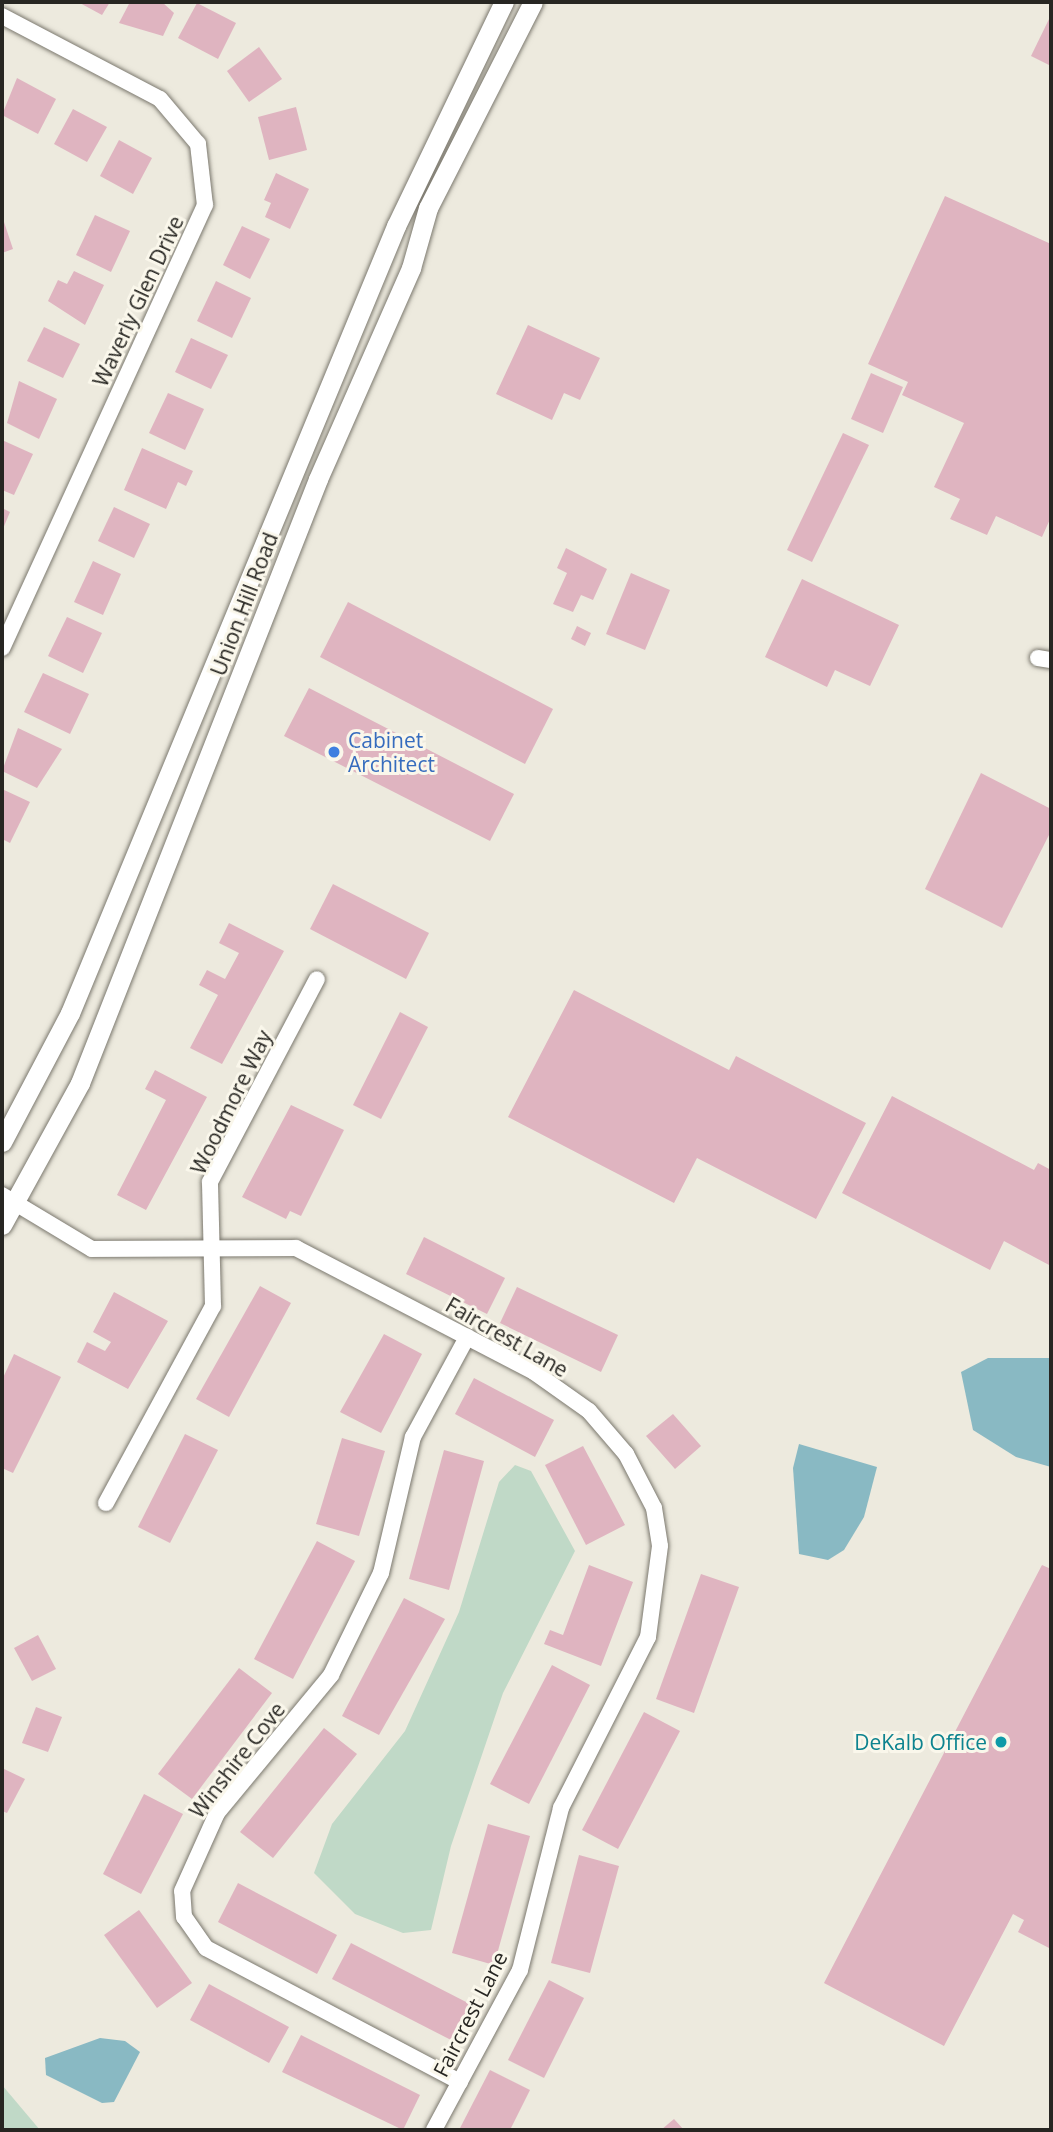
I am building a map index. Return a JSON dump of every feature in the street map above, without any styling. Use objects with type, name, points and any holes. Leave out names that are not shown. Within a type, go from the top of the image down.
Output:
[{"type":"street","name":"Union Hill Road","points":[[2,1142],[70,1013],[396,226],[504,2]]},
{"type":"street","name":"Union Hill Road","points":[[2,1225],[9,1200],[80,1083],[317,479],[411,268],[428,208],[533,2]]},
{"type":"street","name":"Waverly Glen Drive","points":[[2,16],[160,99],[198,144],[205,205],[2,648]]},
{"type":"street","name":"Woodmore Way","points":[[106,1503],[213,1306],[210,1182],[317,979]]},
{"type":"street","name":"Faircrest Lane","points":[[9,1200],[92,1249],[296,1248],[467,1337],[589,1411],[626,1454],[654,1507],[660,1546],[648,1636],[561,1808],[520,1970],[434,2130]]},
{"type":"street","name":"Winshire Cove","points":[[460,2082],[206,1948],[184,1917],[182,1891],[217,1814],[331,1675],[381,1573],[414,1437],[467,1337]]},
{"type":"green space","points":[[515,1465],[531,1471],[575,1551],[503,1693],[451,1846],[431,1930],[403,1933],[355,1914],[314,1873],[332,1824],[405,1731],[459,1612],[499,1482]]},
{"type":"green space","points":[[2,2085],[40,2130],[2,2130]]},
{"type":"water","points":[[988,1358],[1051,1358],[1051,1467],[1016,1457],[973,1430],[961,1372]]},
{"type":"water","points":[[799,1444],[877,1467],[864,1517],[844,1550],[828,1560],[799,1554],[793,1468]]},
{"type":"water","points":[[100,2038],[125,2041],[140,2052],[114,2102],[102,2103],[46,2075],[45,2058]]},
{"type":"building","points":[[78,2],[110,2],[102,15]]},
{"type":"building","points":[[130,2],[162,2],[174,13],[163,36],[119,23]]},
{"type":"building","points":[[197,3],[236,23],[218,59],[178,38]]},
{"type":"building","points":[[1051,15],[1051,66],[1031,56]]},
{"type":"building","points":[[259,47],[282,79],[249,102],[227,71]]},
{"type":"building","points":[[17,78],[56,99],[38,134],[2,115]]},
{"type":"building","points":[[296,107],[307,150],[269,160],[258,117]]},
{"type":"building","points":[[73,109],[107,127],[87,162],[54,144]]},
{"type":"building","points":[[119,140],[152,158],[133,194],[100,176]]},
{"type":"building","points":[[276,173],[309,189],[290,229],[265,217],[271,203],[264,200]]},
{"type":"building","points":[[945,196],[1051,244],[1051,517],[1042,537],[996,516],[987,535],[950,519],[960,499],[934,487],[964,423],[902,395],[908,382],[868,364]]},
{"type":"building","points":[[95,215],[130,231],[111,272],[76,255]]},
{"type":"building","points":[[2,216],[13,249],[2,253]]},
{"type":"building","points":[[242,226],[270,239],[250,279],[223,265]]},
{"type":"building","points":[[74,271],[104,285],[85,325],[48,301],[58,280],[67,284]]},
{"type":"building","points":[[216,281],[251,298],[232,338],[197,321]]},
{"type":"building","points":[[528,325],[600,358],[580,400],[564,393],[552,420],[496,394]]},
{"type":"building","points":[[44,327],[80,344],[63,378],[27,361]]},
{"type":"building","points":[[191,338],[228,355],[211,389],[175,372]]},
{"type":"building","points":[[871,373],[903,387],[883,433],[851,419]]},
{"type":"building","points":[[19,381],[57,399],[39,439],[7,423]]},
{"type":"building","points":[[168,393],[204,409],[185,450],[149,433]]},
{"type":"building","points":[[843,433],[869,445],[812,562],[787,550]]},
{"type":"building","points":[[2,440],[33,454],[14,495],[2,490]]},
{"type":"building","points":[[142,448],[193,471],[186,486],[178,482],[166,509],[124,490]]},
{"type":"building","points":[[114,507],[150,524],[134,558],[98,541]]},
{"type":"building","points":[[2,508],[10,512],[2,531]]},
{"type":"building","points":[[566,548],[607,569],[593,600],[581,595],[573,612],[553,604],[567,573],[557,568]]},
{"type":"building","points":[[93,561],[121,574],[103,615],[74,602]]},
{"type":"building","points":[[631,573],[670,590],[645,650],[606,634]]},
{"type":"building","points":[[802,579],[899,625],[870,686],[835,670],[827,687],[765,657]]},
{"type":"building","points":[[348,602],[553,709],[525,764],[320,657]]},
{"type":"building","points":[[67,617],[102,633],[83,673],[48,656]]},
{"type":"building","points":[[577,626],[591,633],[585,646],[571,639]]},
{"type":"building","points":[[43,673],[89,694],[70,734],[24,712]]},
{"type":"building","points":[[309,688],[514,794],[490,841],[284,736]]},
{"type":"building","points":[[18,728],[62,749],[37,788],[2,771]]},
{"type":"building","points":[[981,773],[1051,809],[1051,831],[1002,928],[925,889]]},
{"type":"building","points":[[2,789],[30,802],[10,843],[2,839]]},
{"type":"building","points":[[333,884],[429,933],[406,979],[310,929]]},
{"type":"building","points":[[229,923],[284,951],[222,1064],[190,1048],[218,995],[199,985],[207,970],[225,979],[239,953],[219,943]]},
{"type":"building","points":[[574,990],[729,1070],[736,1056],[866,1123],[816,1219],[697,1158],[674,1203],[508,1117]]},
{"type":"building","points":[[400,1012],[428,1027],[381,1119],[353,1105]]},
{"type":"building","points":[[155,1070],[207,1097],[146,1210],[117,1195],[166,1100],[145,1089]]},
{"type":"building","points":[[892,1096],[1034,1170],[1038,1163],[1051,1170],[1051,1266],[1004,1241],[990,1270],[842,1193]]},
{"type":"building","points":[[291,1105],[344,1130],[301,1216],[290,1211],[286,1219],[242,1197]]},
{"type":"building","points":[[424,1237],[505,1278],[487,1314],[406,1274]]},
{"type":"building","points":[[260,1286],[291,1303],[229,1417],[196,1399]]},
{"type":"building","points":[[517,1287],[618,1335],[601,1372],[500,1323]]},
{"type":"building","points":[[114,1292],[168,1321],[128,1389],[77,1362],[87,1342],[105,1351],[111,1342],[93,1332]]},
{"type":"building","points":[[384,1334],[422,1354],[381,1433],[340,1412]]},
{"type":"building","points":[[14,1354],[61,1377],[13,1473],[2,1468],[2,1380]]},
{"type":"building","points":[[474,1378],[554,1420],[535,1457],[455,1414]]},
{"type":"building","points":[[673,1414],[701,1446],[675,1469],[646,1436]]},
{"type":"building","points":[[185,1434],[218,1450],[170,1543],[138,1527]]},
{"type":"building","points":[[342,1438],[385,1451],[359,1536],[316,1524]]},
{"type":"building","points":[[583,1446],[625,1525],[586,1545],[545,1465]]},
{"type":"building","points":[[444,1450],[484,1461],[449,1590],[409,1579]]},
{"type":"building","points":[[317,1541],[355,1561],[293,1679],[254,1659]]},
{"type":"building","points":[[589,1565],[633,1582],[601,1666],[544,1644],[550,1630],[563,1635]]},
{"type":"building","name":"DeKalb Office","points":[[1042,1565],[1051,1569],[1051,1949],[1018,1932],[1024,1920],[1013,1914],[944,2046],[824,1983]]},
{"type":"building","points":[[701,1574],[739,1587],[694,1713],[656,1699]]},
{"type":"building","points":[[404,1598],[445,1619],[379,1735],[342,1716]]},
{"type":"building","points":[[38,1635],[56,1669],[32,1681],[14,1648]]},
{"type":"building","points":[[552,1665],[590,1685],[529,1804],[490,1784]]},
{"type":"building","points":[[239,1668],[272,1693],[192,1799],[158,1774]]},
{"type":"building","points":[[36,1707],[62,1717],[48,1752],[22,1743]]},
{"type":"building","points":[[644,1712],[680,1731],[618,1849],[582,1830]]},
{"type":"building","points":[[324,1728],[357,1754],[273,1858],[240,1832]]},
{"type":"building","points":[[2,1768],[25,1779],[7,1813],[2,1811]]},
{"type":"building","points":[[144,1794],[183,1814],[141,1894],[103,1874]]},
{"type":"building","points":[[488,1824],[530,1836],[494,1965],[452,1953]]},
{"type":"building","points":[[579,1855],[619,1866],[590,1973],[551,1963]]},
{"type":"building","points":[[238,1883],[337,1935],[317,1974],[218,1922]]},
{"type":"building","points":[[139,1910],[192,1983],[157,2008],[104,1935]]},
{"type":"building","points":[[351,1943],[470,2004],[451,2040],[332,1979]]},
{"type":"building","points":[[549,1980],[584,1998],[544,2078],[508,2060]]},
{"type":"building","points":[[209,1984],[289,2027],[269,2063],[190,2020]]},
{"type":"building","points":[[301,2035],[420,2095],[403,2130],[282,2072]]},
{"type":"building","points":[[490,2070],[530,2090],[510,2130],[459,2130]]},
{"type":"building","points":[[674,2119],[684,2130],[661,2130]]},
{"type":"place","name":"Cabinet Architect","points":[[334,752]]},
{"type":"place","name":"DeKalb Office","points":[[1001,1742]]}]
